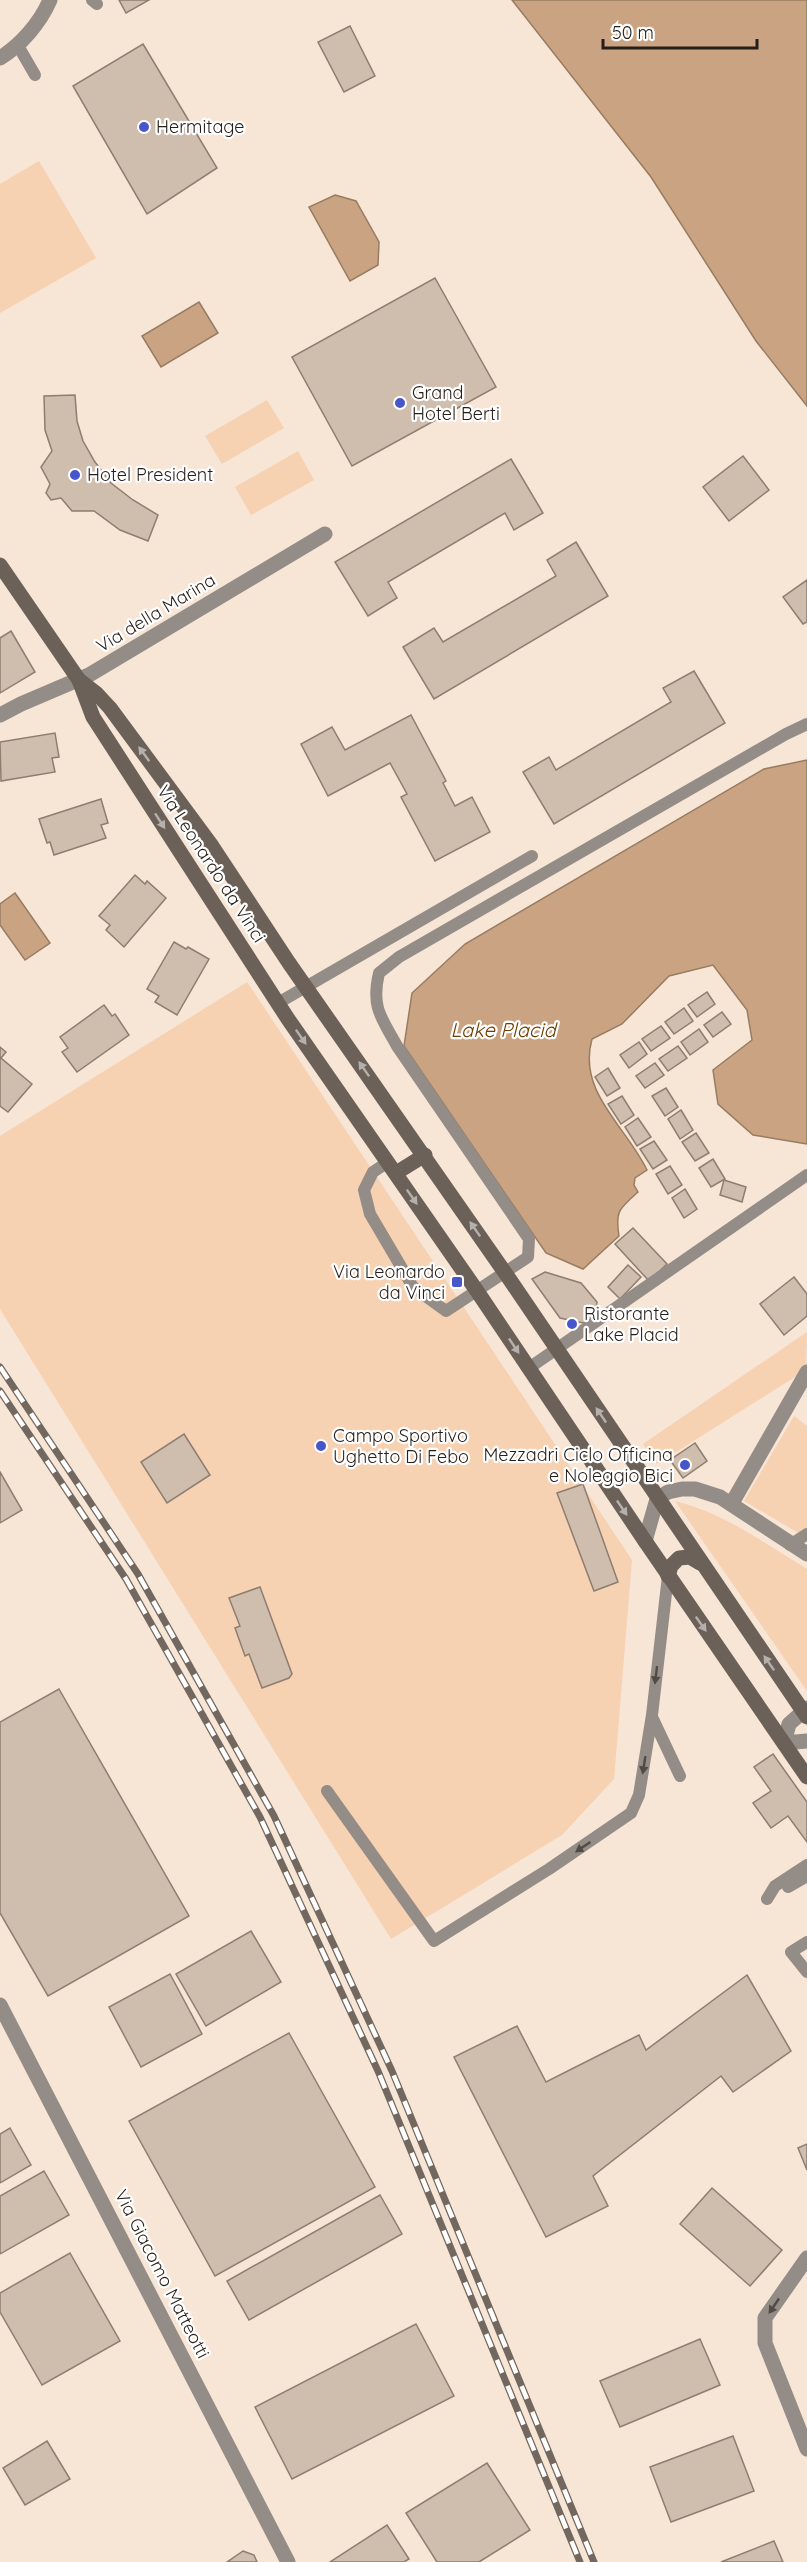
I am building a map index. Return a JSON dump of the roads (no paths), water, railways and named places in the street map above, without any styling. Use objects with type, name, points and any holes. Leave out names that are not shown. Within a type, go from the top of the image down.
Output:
[{"type":"street","points":[[0,58],[31,31],[50,0]]},
{"type":"street","name":"Via della Marina","points":[[0,715],[79,680],[325,534]]},
{"type":"street","name":"Via Leonardo da Vinci","points":[[0,565],[79,680],[93,717],[278,1003],[807,1777]]},
{"type":"street","name":"Via Leonardo da Vinci","points":[[79,680],[110,708],[212,846],[306,986],[505,1272],[702,1565],[806,1712]]},
{"type":"street","points":[[392,1168],[425,1155]]},
{"type":"street","points":[[732,1503],[807,1372]]},
{"type":"street","points":[[645,1541],[657,1498],[668,1492],[695,1489],[732,1503],[790,1545],[807,1554]]},
{"type":"street","points":[[668,1575],[673,1563],[682,1557],[690,1557],[702,1565]]},
{"type":"street","points":[[806,1712],[789,1724],[784,1743],[807,1741]]},
{"type":"street","name":"Via Giacomo Matteotti","points":[[0,2005],[288,2562]]},
{"type":"street","points":[[807,2258],[765,2318],[765,2343],[807,2449]]},
{"type":"lane","points":[[17,44],[35,75]]},
{"type":"lane","points":[[392,1168],[374,1172],[364,1190],[370,1214],[413,1287],[446,1311],[528,1257],[529,1239],[396,1046],[379,1013],[374,993],[379,973],[399,957],[807,724]]},
{"type":"lane","points":[[278,1003],[532,856]]},
{"type":"lane","points":[[529,1368],[807,1175]]},
{"type":"lane","points":[[790,1545],[807,1534]]},
{"type":"lane","points":[[327,1791],[434,1941],[523,1886],[631,1813],[639,1795],[652,1716],[668,1575]]},
{"type":"lane","points":[[652,1716],[657,1732],[680,1776]]},
{"type":"lane","points":[[807,1865],[775,1886],[766,1901],[807,1875]]},
{"type":"lane","points":[[807,1942],[791,1952],[807,1972]]},
{"type":"water","points":[[512,0],[807,0],[807,406],[756,341],[651,177]]},
{"type":"water","points":[[335,195],[356,201],[379,242],[378,265],[350,281],[309,207]]},
{"type":"water","points":[[199,302],[218,333],[161,367],[142,336]]},
{"type":"water","name":"Lake Placid","points":[[807,760],[807,1144],[753,1135],[718,1104],[713,1070],[752,1040],[747,1010],[713,965],[669,976],[622,1024],[592,1039],[589,1058],[591,1076],[597,1092],[647,1170],[635,1178],[634,1185],[638,1192],[620,1211],[619,1236],[583,1269],[546,1253],[404,1046],[412,993],[465,944],[764,769]]},
{"type":"water","points":[[15,893],[50,943],[25,960],[0,925],[0,904]]},
{"type":"railway","points":[[0,1367],[138,1574],[274,1816],[392,2071],[594,2562]]},
{"type":"railway","points":[[0,1391],[126,1579],[260,1817],[378,2071],[580,2562]]},
{"type":"place","name":"Hermitage","points":[[144,127]]},
{"type":"place","name":"Grand Hotel Berti","points":[[400,403]]},
{"type":"place","name":"Hotel President","points":[[75,475]]},
{"type":"place","name":"Via Leonardo da Vinci","points":[[457,1282]]},
{"type":"place","name":"Ristorante Lake Placid","points":[[572,1324]]},
{"type":"place","name":"Campo Sportivo Ughetto Di Febo","points":[[321,1446]]},
{"type":"place","name":"Mezzadri Ciclo Officina e Noleggio Bici","points":[[685,1465]]}]
